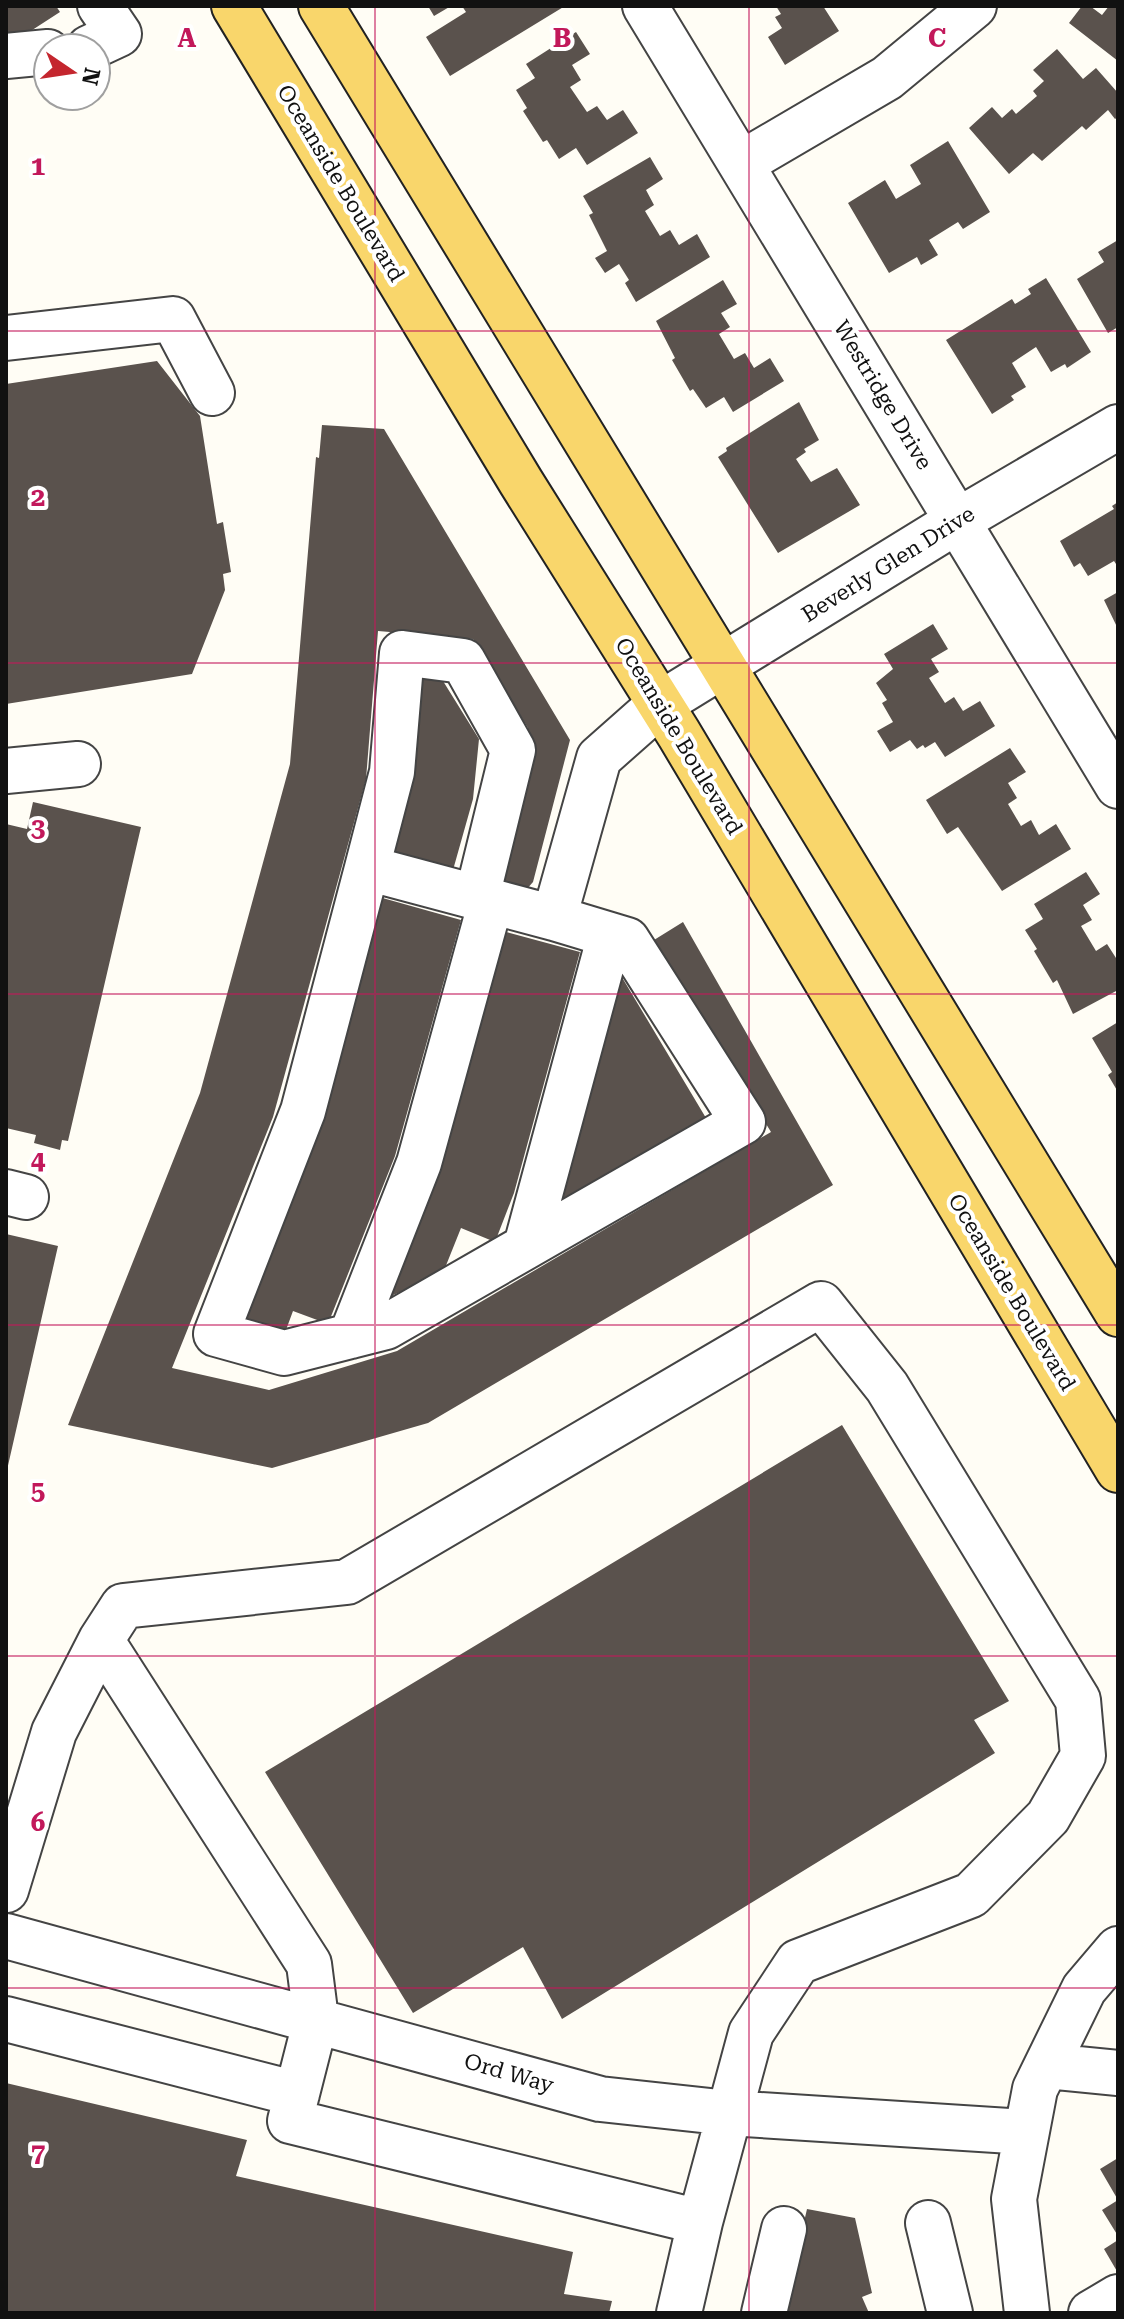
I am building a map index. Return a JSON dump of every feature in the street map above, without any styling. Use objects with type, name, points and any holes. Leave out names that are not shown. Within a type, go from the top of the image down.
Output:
[{"type":"main road","name":"Oceanside Boulevard","points":[[234,6],[513,468],[660,704],[1118,1470]]},
{"type":"main road","points":[[321,6],[1118,1314]]},
{"type":"street","points":[[100,6],[119,34],[112,37]]},
{"type":"street","name":"Westridge Drive","points":[[645,6],[1118,786]]},
{"type":"street","points":[[742,163],[887,78],[974,6]]},
{"type":"street","points":[[6,56],[32,54]]},
{"type":"street","points":[[6,338],[173,319],[212,393]]},
{"type":"street","name":"Beverly Glen Drive","points":[[554,918],[599,758],[660,704],[959,520],[1118,427]]},
{"type":"street","points":[[351,1336],[419,1163],[484,899],[513,750],[463,661],[402,653],[392,772],[303,1111],[216,1334],[284,1353],[351,1336],[386,1327],[743,1122],[627,940],[554,918],[484,899],[367,868]]},
{"type":"street","points":[[6,771],[78,764]]},
{"type":"street","points":[[526,1246],[610,935]]},
{"type":"street","points":[[6,1890],[54,1732],[101,1640],[123,1606],[347,1582],[821,1304],[887,1387],[1078,1700],[1083,1756],[1048,1817],[971,1895],[798,1962],[751,2033],[679,2313]]},
{"type":"street","points":[[101,1640],[309,1964],[316,2019],[290,2121],[700,2222]]},
{"type":"street","name":"Ord Way","points":[[6,1936],[600,2099],[729,2113],[1025,2132]]},
{"type":"street","points":[[1027,2313],[1014,2199],[1035,2089],[1084,1989],[1118,1949]]},
{"type":"street","points":[[6,2019],[297,2094]]},
{"type":"street","points":[[1047,2066],[1118,2073]]},
{"type":"street","points":[[928,2223],[950,2313]]},
{"type":"street","points":[[764,2313],[784,2229]]},
{"type":"street","points":[[1091,2313],[1118,2297]]},
{"type":"building","points":[[6,6],[56,6],[60,12],[6,47]]},
{"type":"building","points":[[428,6],[451,6],[434,16]]},
{"type":"building","points":[[462,6],[565,6],[450,76],[426,37],[466,12]]},
{"type":"building","points":[[776,6],[823,6],[839,31],[785,65],[768,37],[782,28],[775,17],[781,14]]},
{"type":"building","points":[[1082,6],[1090,6],[1102,15],[1109,6],[1118,6],[1118,61],[1069,23]]},
{"type":"building","points":[[576,32],[590,54],[572,65],[581,80],[570,87],[587,112],[597,106],[607,120],[623,110],[638,133],[587,165],[576,148],[559,159],[547,140],[543,142],[523,111],[527,108],[516,90],[535,78],[526,64]]},
{"type":"building","points":[[1057,49],[1083,79],[1096,68],[1118,93],[1118,117],[1115,119],[1108,110],[1086,130],[1082,126],[1042,161],[1033,153],[1009,174],[969,128],[992,107],[1002,118],[1012,109],[1016,114],[1037,96],[1033,91],[1044,81],[1033,70]]},
{"type":"building","points":[[948,141],[990,212],[963,229],[958,222],[929,240],[938,255],[921,265],[917,257],[889,273],[848,203],[885,180],[896,199],[921,184],[910,165]]},
{"type":"building","points":[[650,157],[663,179],[646,190],[654,205],[645,211],[660,236],[670,230],[679,245],[697,234],[710,257],[636,302],[625,283],[629,280],[619,264],[605,273],[595,258],[607,251],[583,196]]},
{"type":"building","points":[[1118,240],[1118,327],[1108,333],[1077,279],[1104,262],[1098,252]]},
{"type":"building","points":[[1046,278],[1091,352],[1067,368],[1065,364],[1051,372],[1036,347],[1012,363],[1026,387],[1011,396],[1014,400],[992,414],[946,340],[1012,299],[1015,304],[1031,294],[1028,289]]},
{"type":"building","points":[[723,280],[737,304],[721,313],[730,327],[719,334],[734,359],[745,353],[754,368],[770,358],[784,381],[733,412],[724,397],[706,408],[693,389],[690,391],[672,360],[675,358],[656,321]]},
{"type":"building","points":[[157,361],[200,416],[217,524],[223,522],[231,572],[223,574],[225,590],[192,674],[6,704],[6,384]]},
{"type":"building","points":[[799,402],[819,440],[804,449],[806,452],[796,459],[811,482],[837,468],[860,505],[778,553],[718,457],[727,451],[726,448]]},
{"type":"building","points":[[322,425],[384,429],[570,740],[533,882],[526,890],[499,883],[520,807],[528,728],[473,639],[378,631],[366,779],[273,1117],[172,1368],[269,1390],[397,1351],[771,1132],[654,940],[683,922],[833,1185],[428,1423],[272,1468],[68,1425],[200,1093],[290,764],[316,457],[319,458]]},
{"type":"building","points":[[1118,502],[1118,567],[1114,561],[1088,576],[1080,563],[1074,567],[1060,541],[1114,509],[1112,506]]},
{"type":"building","points":[[1118,592],[1118,629],[1104,600]]},
{"type":"building","points":[[933,624],[948,649],[931,659],[939,672],[929,678],[945,703],[954,697],[963,711],[980,701],[995,726],[945,757],[935,742],[917,749],[910,740],[890,752],[877,731],[893,722],[882,703],[887,700],[876,683],[893,669],[884,654]]},
{"type":"building","points":[[419,679],[443,681],[479,739],[473,799],[453,870],[392,853]]},
{"type":"building","points":[[1010,748],[1026,772],[1008,783],[1017,798],[1008,804],[1021,826],[1031,820],[1039,835],[1056,824],[1071,849],[1002,891],[958,827],[947,834],[926,800]]},
{"type":"building","points":[[33,802],[141,827],[68,1141],[62,1140],[60,1150],[34,1143],[36,1135],[6,1128],[6,824],[27,829]]},
{"type":"building","points":[[1086,872],[1100,894],[1083,905],[1092,920],[1081,926],[1096,951],[1107,944],[1118,957],[1118,990],[1073,1014],[1057,980],[1053,983],[1025,930],[1043,919],[1034,904]]},
{"type":"building","points":[[379,897],[461,920],[395,1156],[328,1324],[293,1311],[283,1338],[239,1321]]},
{"type":"building","points":[[499,930],[580,952],[514,1193],[495,1242],[461,1228],[443,1273],[382,1300]]},
{"type":"building","points":[[620,974],[706,1118],[559,1205]]},
{"type":"building","points":[[1118,1022],[1118,1092],[1108,1075],[1112,1072],[1092,1038]]},
{"type":"building","points":[[6,1234],[58,1246],[7,1470],[6,1470]]},
{"type":"building","points":[[842,1425],[1009,1701],[974,1720],[995,1753],[562,2019],[523,1947],[413,2013],[265,1772]]},
{"type":"building","points":[[6,2083],[247,2140],[236,2176],[573,2252],[564,2294],[612,2301],[609,2313],[6,2313]]},
{"type":"building","points":[[1118,2158],[1118,2200],[1100,2169]]},
{"type":"building","points":[[1118,2200],[1118,2236],[1102,2210]]},
{"type":"building","points":[[807,2209],[855,2218],[872,2293],[862,2297],[869,2313],[783,2313]]},
{"type":"building","points":[[1118,2240],[1118,2273],[1104,2249]]}]
